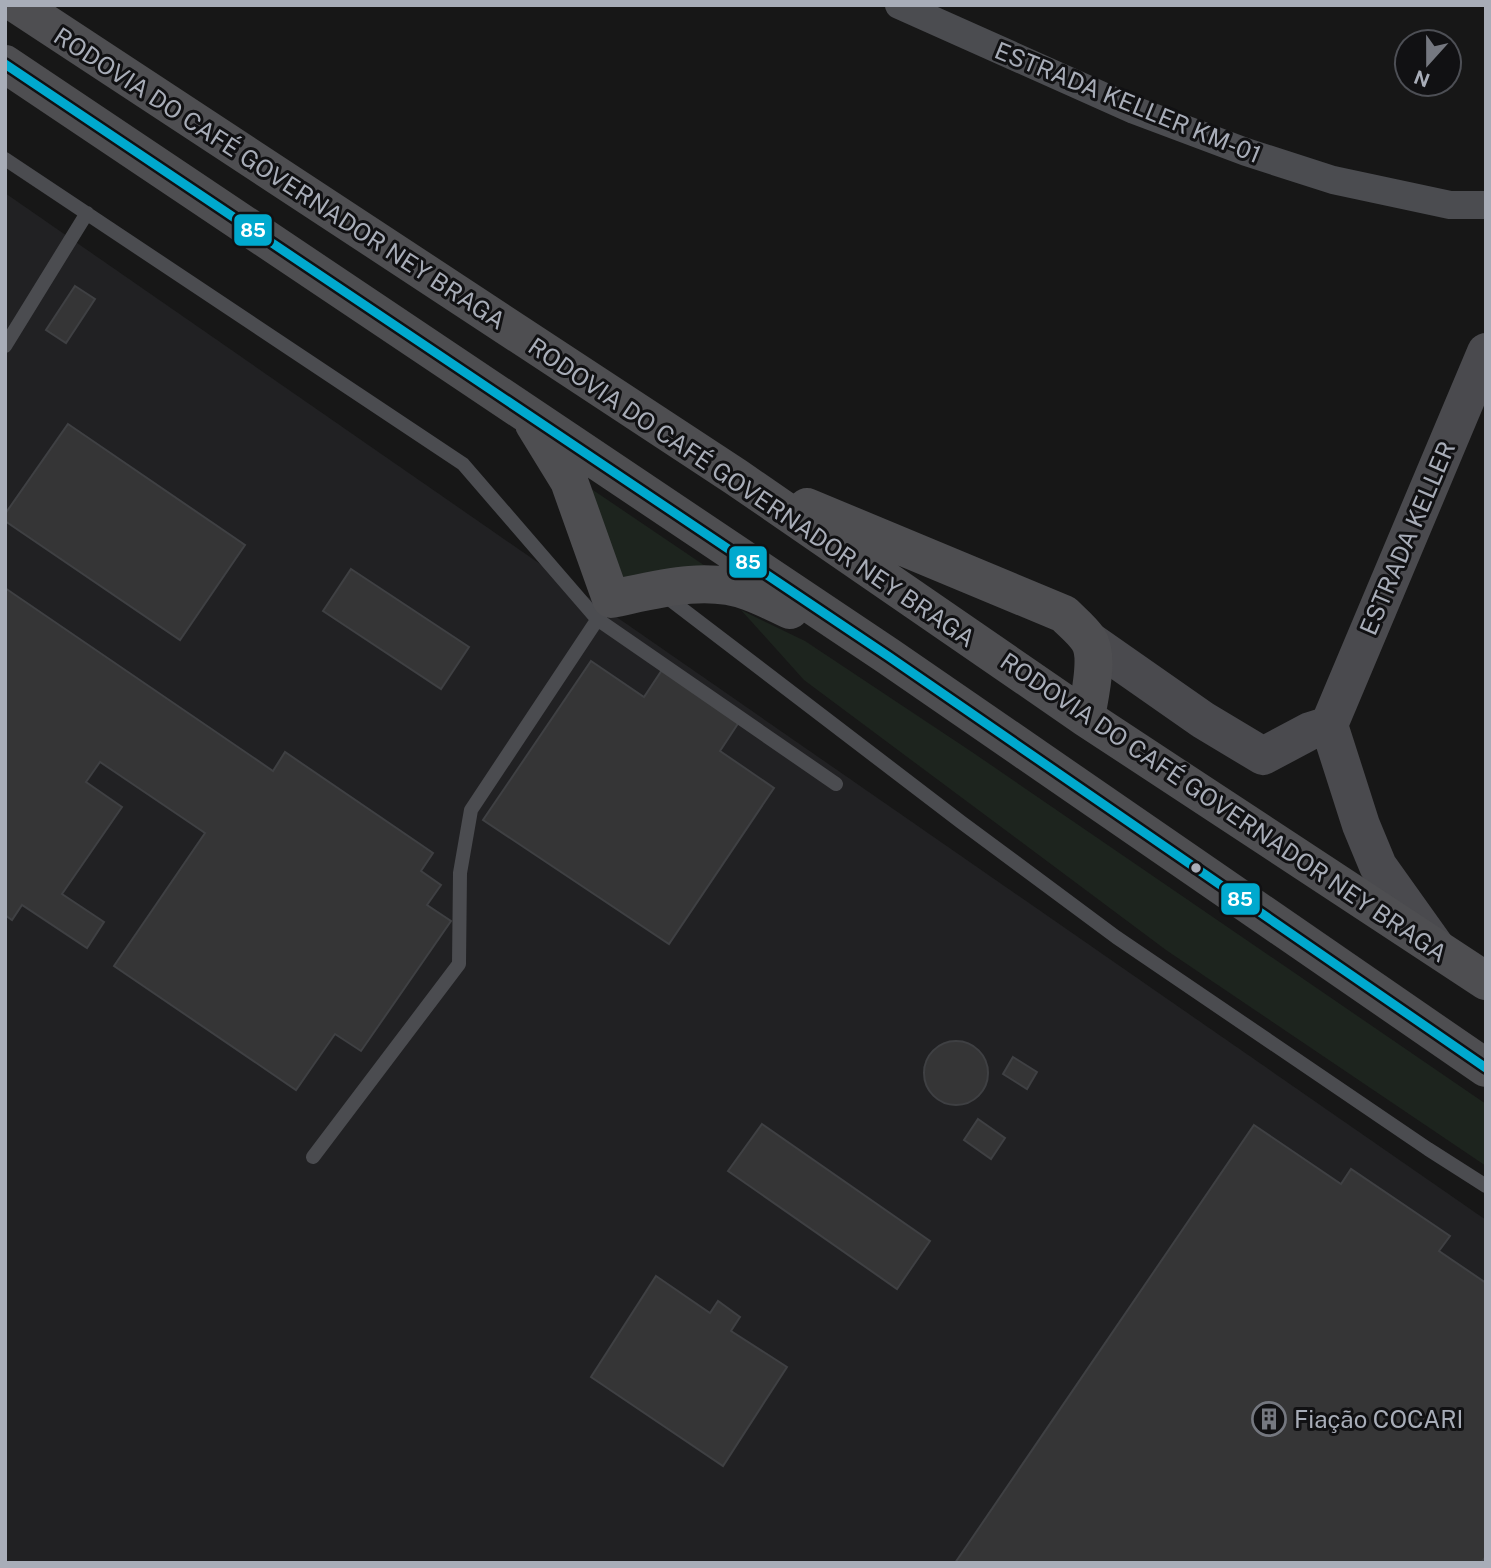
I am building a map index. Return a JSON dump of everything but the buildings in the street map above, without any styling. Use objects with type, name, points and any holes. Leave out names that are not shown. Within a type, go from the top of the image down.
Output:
[{"type":"highway","name":"RODOVIA DO CAFÉ GOVERNADOR NEY BRAGA","points":[[18,5],[736,477],[1086,718],[1486,981]]},
{"type":"highway","points":[[5,64],[888,656],[1486,1068]]},
{"type":"highway","points":[[528,413],[569,481],[604,609],[657,590],[710,584],[748,591],[888,656]]},
{"type":"highway","points":[[736,477],[1065,614],[1090,641],[1092,681],[1086,718]]},
{"type":"street","name":"ESTRADA KELLER KM-01","points":[[899,5],[1134,110],[1246,152],[1333,180],[1450,205],[1486,205]]},
{"type":"street","name":"ESTRADA KELLER","points":[[1329,725],[1486,352]]},
{"type":"street","points":[[1090,641],[1203,720],[1263,757],[1329,725],[1361,825],[1378,866],[1436,948]]},
{"type":"lane","points":[[5,159],[463,464],[604,609],[836,784]]},
{"type":"lane","points":[[5,346],[87,213]]},
{"type":"lane","points":[[657,590],[1116,937],[1486,1186]]},
{"type":"lane","points":[[313,1157],[459,964],[460,873],[471,810],[604,609]]},
{"type":"shaded area","points":[[5,193],[1486,1220],[1486,1563],[5,1563]]},
{"type":"shaded area","points":[[590,488],[720,576],[621,584]]},
{"type":"shaded area","points":[[741,610],[805,641],[972,752],[1486,1104],[1486,1166],[1166,950],[804,680]]},
{"type":"transit line","name":"85","points":[[5,64],[888,656],[1486,1068]]},
{"type":"place","name":"Fiação COCARI","points":[[1269,1419]]}]
